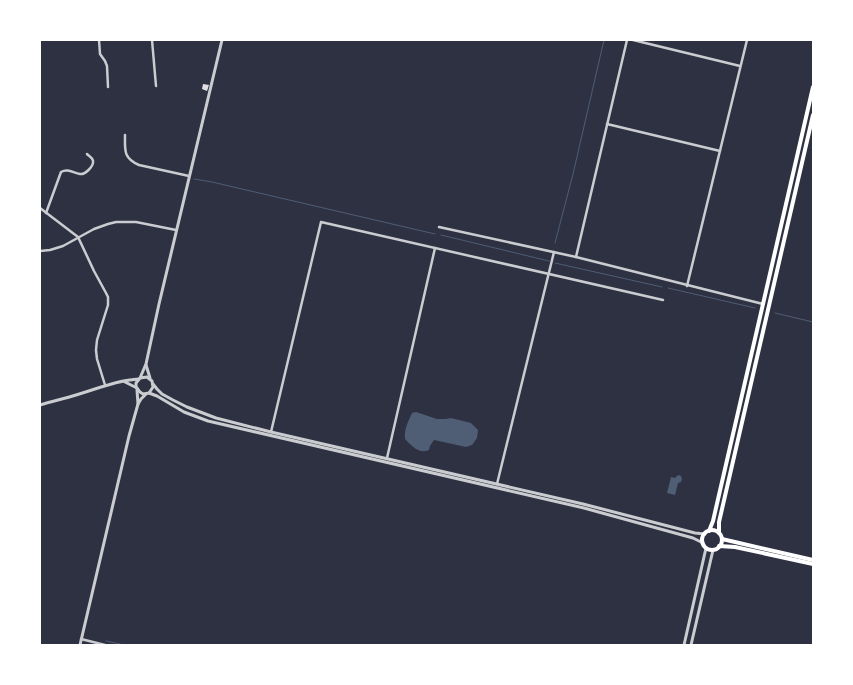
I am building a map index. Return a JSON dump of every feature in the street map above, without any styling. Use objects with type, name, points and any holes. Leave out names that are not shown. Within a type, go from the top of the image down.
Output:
[{"type":"main road","points":[[813,87],[712,521],[702,539],[706,548],[713,550],[720,546],[735,547],[813,564]]},
{"type":"main road","points":[[720,546],[722,539],[718,528],[813,115]]},
{"type":"main road","points":[[707,532],[713,530],[719,533]]},
{"type":"main road","points":[[722,539],[813,560]]},
{"type":"street","points":[[99,40],[100,54],[107,66],[108,87]]},
{"type":"street","points":[[152,40],[156,86]]},
{"type":"street","points":[[138,404],[136,383],[140,378],[146,364],[176,230],[222,40]]},
{"type":"street","points":[[576,257],[627,40]]},
{"type":"street","points":[[633,40],[740,66]]},
{"type":"street","points":[[687,286],[747,40]]},
{"type":"street","points":[[607,124],[720,151]]},
{"type":"street","points":[[125,135],[125,152],[132,162],[139,165],[189,176]]},
{"type":"street","points":[[46,213],[62,172],[65,170],[80,174],[87,172],[93,161],[87,154]]},
{"type":"street","points":[[40,208],[78,237],[108,297],[108,305],[96,346],[97,359],[105,385]]},
{"type":"street","points":[[40,250],[50,250],[67,244],[78,237],[116,222],[136,222],[176,230]]},
{"type":"street","points":[[271,432],[320,222],[663,300]]},
{"type":"street","points":[[440,226],[576,257],[763,304]]},
{"type":"street","points":[[387,458],[435,248]]},
{"type":"street","points":[[497,484],[554,252]]},
{"type":"street","points":[[146,364],[153,384],[162,394],[187,407],[216,418],[610,510],[695,533],[707,532]]},
{"type":"street","points":[[40,404],[74,396],[105,385],[140,378],[150,378]]},
{"type":"street","points":[[123,381],[131,384],[140,392],[157,396],[184,412],[208,422],[584,508],[694,538],[703,543]]},
{"type":"street","points":[[80,645],[129,436],[138,404],[153,387],[153,384]]},
{"type":"street","points":[[684,645],[706,548]]},
{"type":"street","points":[[691,645],[713,550]]},
{"type":"street","points":[[81,639],[105,645]]},
{"type":"water","points":[[416,412],[437,419],[451,418],[471,423],[478,430],[477,438],[472,445],[466,447],[434,440],[429,450],[419,450],[405,439],[405,432],[412,413]]},
{"type":"water","points":[[678,475],[681,476],[682,479],[681,482],[678,483],[675,495],[667,493],[671,477],[675,478]]},
{"type":"building","points":[[203,84],[209,85],[207,91],[202,89]]},
{"type":"waterway","points":[[555,243],[573,174],[604,40]]},
{"type":"waterway","points":[[194,179],[435,234]]},
{"type":"waterway","points":[[441,235],[549,261]]},
{"type":"waterway","points":[[555,263],[662,287]]},
{"type":"waterway","points":[[668,288],[755,308]]},
{"type":"waterway","points":[[775,313],[813,322]]},
{"type":"waterway","points":[[106,641],[124,645]]}]
